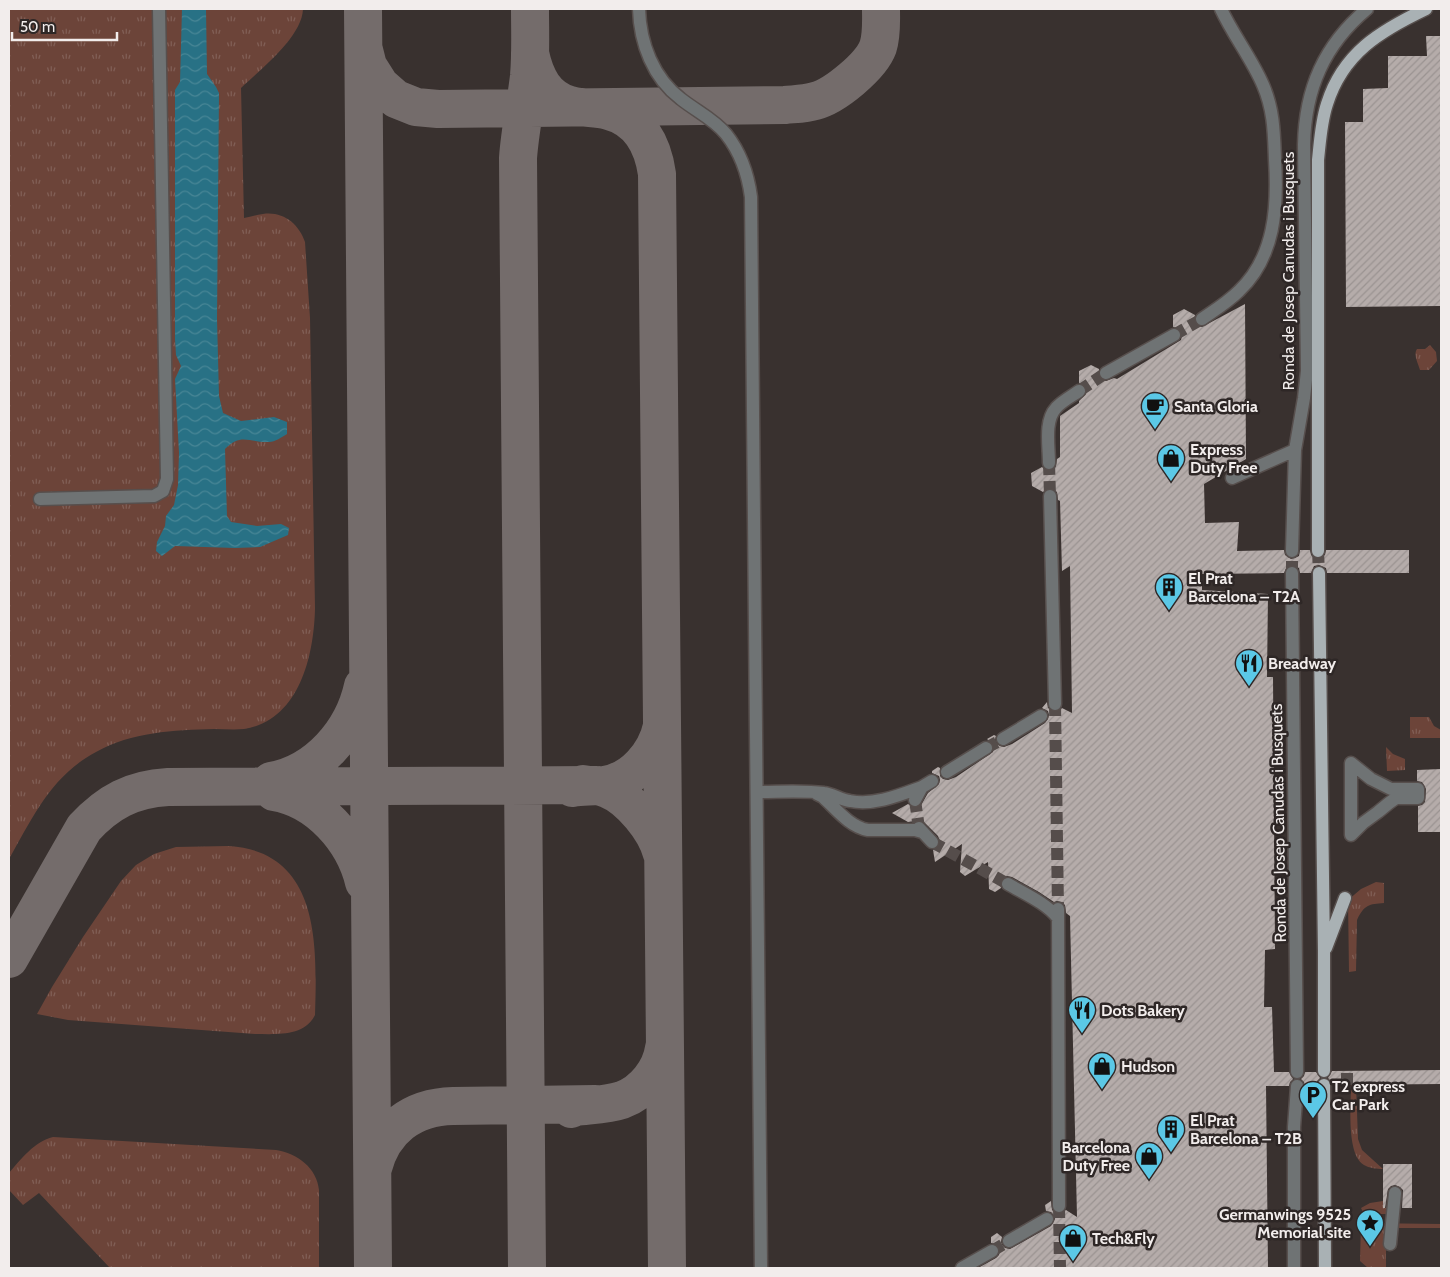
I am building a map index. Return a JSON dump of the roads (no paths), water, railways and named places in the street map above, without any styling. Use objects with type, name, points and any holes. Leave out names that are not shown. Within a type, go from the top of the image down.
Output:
[{"type":"main road","name":"Ronda de Josep Canudas i Busquets","points":[[1318,551],[1318,160],[1326,104],[1337,80],[1356,53],[1376,36],[1400,21],[1426,9]]},
{"type":"main road","points":[[1319,573],[1324,1071]]},
{"type":"main road","points":[[1324,952],[1345,898]]},
{"type":"main road","points":[[1324,1085],[1325,1268]]},
{"type":"street","points":[[40,499],[154,496],[163,491],[167,480],[159,9]]},
{"type":"street","points":[[639,9],[641,29],[648,57],[667,86],[680,99],[704,114],[726,134],[743,163],[751,198],[761,1268]]},
{"type":"street","points":[[1202,319],[1240,291],[1254,273],[1267,249],[1277,192],[1273,119],[1270,104],[1263,85],[1221,9]]},
{"type":"street","name":"Ronda de Josep Canudas i Busquets","points":[[1292,551],[1295,450],[1307,371],[1304,144],[1306,113],[1314,80],[1328,53],[1343,32],[1367,9]]},
{"type":"street","points":[[1106,373],[1174,336]]},
{"type":"street","points":[[1049,463],[1049,425],[1051,415],[1056,408],[1079,391]]},
{"type":"street","points":[[1232,478],[1295,450]]},
{"type":"street","points":[[1050,496],[1055,701]]},
{"type":"street","name":"Ronda de Josep Canudas i Busquets","points":[[1292,573],[1297,1072]]},
{"type":"street","points":[[1003,739],[1041,716]]},
{"type":"street","points":[[947,772],[986,748]]},
{"type":"street","points":[[1351,763],[1371,779],[1391,789],[1418,789],[1418,798],[1396,798],[1363,823],[1351,836],[1351,763]]},
{"type":"street","points":[[758,792],[810,792],[830,794],[848,801],[866,802],[881,800],[927,784],[915,800]]},
{"type":"street","points":[[810,792],[823,797],[852,823],[862,829],[921,830],[932,842]]},
{"type":"street","points":[[1008,884],[1053,912],[1058,913],[1058,1201]]},
{"type":"street","points":[[1294,1268],[1294,1126],[1296,1086]]},
{"type":"street","points":[[1390,1244],[1395,1193]]},
{"type":"street","points":[[1009,1241],[1047,1219]]},
{"type":"street","points":[[962,1268],[992,1251]]},
{"type":"water","points":[[182,9],[206,9],[207,74],[219,93],[217,319],[219,396],[223,413],[241,421],[274,417],[287,422],[287,434],[276,440],[262,442],[246,439],[236,441],[225,449],[227,516],[231,522],[257,526],[281,524],[289,528],[288,535],[260,547],[175,546],[162,556],[156,551],[157,542],[165,526],[166,516],[174,505],[178,485],[179,453],[175,379],[181,366],[176,355],[175,339],[175,90],[180,82]]},
{"type":"tunnel","points":[[1174,335],[1202,319]]},
{"type":"tunnel","points":[[1079,391],[1106,373]]},
{"type":"tunnel","points":[[1049,463],[1050,496]]},
{"type":"tunnel","points":[[1292,551],[1292,573]]},
{"type":"tunnel","points":[[1318,551],[1319,573]]},
{"type":"tunnel","points":[[1055,704],[1058,909]]},
{"type":"tunnel","points":[[986,748],[1003,739]]},
{"type":"tunnel","points":[[915,800],[919,828]]},
{"type":"tunnel","points":[[932,842],[1008,884]]},
{"type":"tunnel","points":[[1347,1071],[1347,1085]]},
{"type":"tunnel","points":[[1059,1206],[1060,1268]]},
{"type":"tunnel","points":[[992,1251],[1009,1241]]},
{"type":"place","name":"Santa Gloria","points":[[1155,430]]},
{"type":"place","name":"Express Duty Free","points":[[1171,482]]},
{"type":"place","name":"El Prat Barcelona – T2A","points":[[1169,611]]},
{"type":"place","name":"Breadway","points":[[1249,687]]},
{"type":"place","name":"Dots Bakery","points":[[1082,1034]]},
{"type":"place","name":"Hudson","points":[[1102,1090]]},
{"type":"place","name":"T2 express Car Park","points":[[1313,1119]]},
{"type":"place","name":"El Prat Barcelona – T2B","points":[[1171,1153]]},
{"type":"place","name":"Barcelona Duty Free","points":[[1149,1180]]},
{"type":"place","name":"Germanwings 9525 Memorial site","points":[[1370,1247]]},
{"type":"place","name":"Tech&Fly","points":[[1073,1262]]}]
